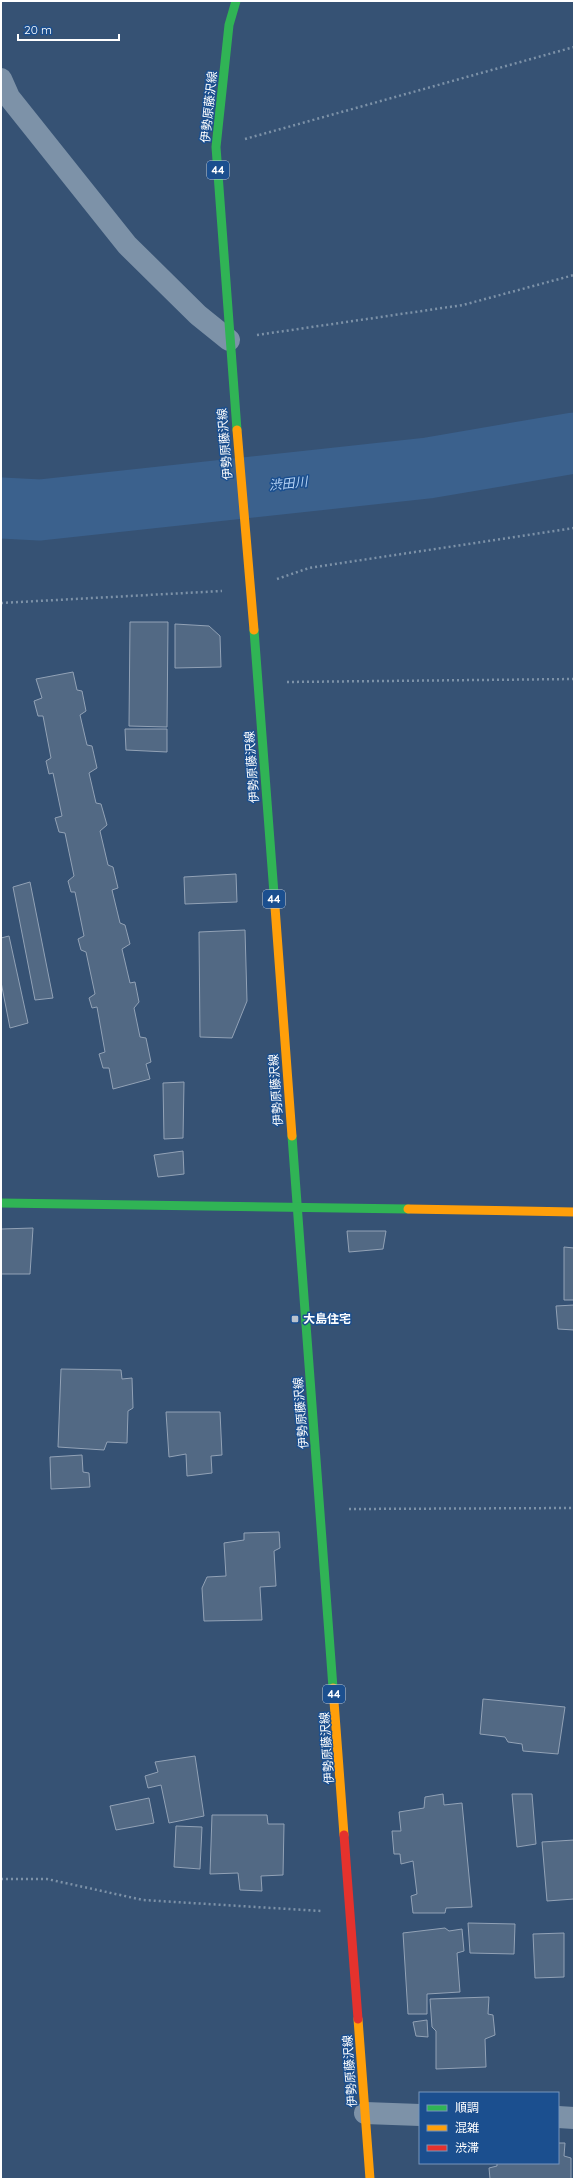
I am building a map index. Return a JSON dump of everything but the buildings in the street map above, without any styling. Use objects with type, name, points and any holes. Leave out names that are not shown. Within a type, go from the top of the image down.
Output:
[{"type":"main road","name":"伊勢原藤沢線","points":[[236,1],[229,25],[216,148],[229,340],[258,682],[296,1208],[351,1913],[364,2113],[370,2179]]},
{"type":"main road","points":[[1,1204],[574,1212]]},
{"type":"street","points":[[1,79],[9,97],[127,245],[198,315],[229,340]]},
{"type":"street","points":[[364,2113],[419,2115]]},
{"type":"street","points":[[559,2118],[574,2118]]},
{"type":"path","points":[[216,148],[574,47]]},
{"type":"path","points":[[229,340],[463,305],[574,275]]},
{"type":"path","points":[[1,603],[249,589],[309,568],[574,528]]},
{"type":"path","points":[[258,682],[574,679]]},
{"type":"path","points":[[320,1510],[574,1508]]},
{"type":"path","points":[[1,1879],[48,1879],[143,1900],[351,1913]]},
{"type":"waterway","name":"渋田川","points":[[1,508],[40,510],[428,468],[574,443]]},
{"type":"traffic: fast","points":[[236,1],[229,25],[216,147],[237,430]]},
{"type":"traffic: fast","points":[[254,630],[275,907]]},
{"type":"traffic: fast","points":[[292,1136],[333,1688]]},
{"type":"traffic: fast","points":[[1,1203],[408,1209]]},
{"type":"traffic: slow","points":[[237,430],[254,630]]},
{"type":"traffic: slow","points":[[275,907],[292,1136]]},
{"type":"traffic: slow","points":[[408,1209],[574,1212]]},
{"type":"traffic: slow","points":[[333,1688],[344,1835]]},
{"type":"traffic: slow","points":[[358,2019],[370,2179]]},
{"type":"traffic: jam","points":[[344,1835],[358,2019]]},
{"type":"place","name":"大島住宅","points":[[295,1319]]}]
